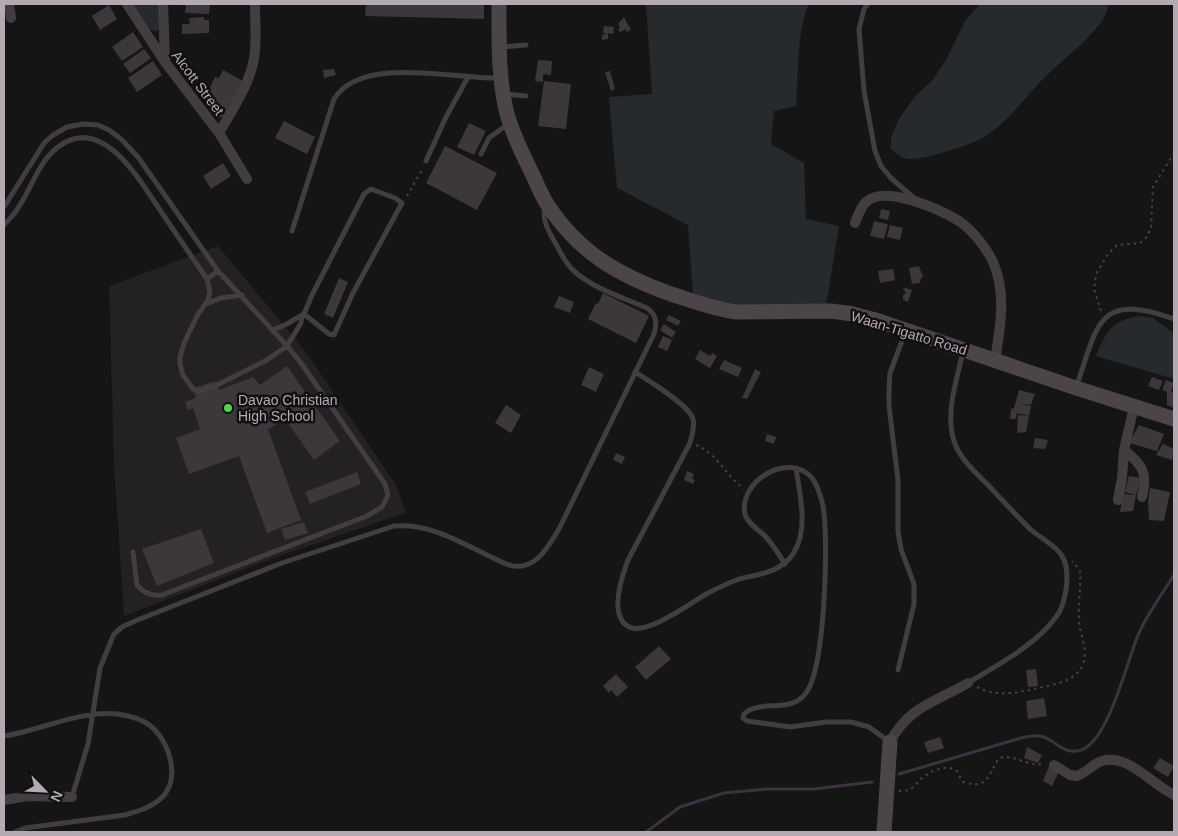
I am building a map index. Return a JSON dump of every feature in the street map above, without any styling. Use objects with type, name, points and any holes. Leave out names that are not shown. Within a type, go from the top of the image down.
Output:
[{"type":"street","points":[[10,4],[11,18]]},
{"type":"street","name":"Alcott Street","points":[[127,4],[165,62],[219,133],[247,180]]},
{"type":"street","points":[[163,4],[165,62]]},
{"type":"street","points":[[219,133],[240,96],[251,69],[254,57],[255,4]]},
{"type":"street","name":"Waan-Tigatto Road","points":[[499,4],[501,78],[510,123],[524,156],[546,202],[563,226],[586,250],[620,274],[647,286],[724,310],[737,312],[831,311],[853,314],[907,330],[1076,388],[1174,419]]},
{"type":"street","points":[[855,222],[866,202],[874,198],[887,196],[919,202],[959,222],[972,232],[993,262],[1000,283],[1001,325],[995,360]]},
{"type":"street","points":[[1118,500],[1124,450],[1134,406]]},
{"type":"street","points":[[1124,450],[1138,462],[1143,470],[1145,479],[1142,497]]},
{"type":"street","points":[[884,832],[890,742],[902,722],[915,710],[968,683]]},
{"type":"street","points":[[1054,765],[1070,775],[1076,776],[1103,761],[1117,760],[1129,765],[1174,795]]},
{"type":"street","points":[[4,800],[28,796],[72,797]]},
{"type":"lane","points":[[868,4],[864,9],[859,29],[864,91],[875,151],[881,166],[891,178],[919,202]]},
{"type":"lane","points":[[500,47],[526,45]]},
{"type":"lane","points":[[292,230],[334,99],[345,86],[373,76],[400,71],[501,78]]},
{"type":"lane","points":[[426,161],[446,117],[468,77]]},
{"type":"lane","points":[[504,94],[526,96]]},
{"type":"lane","points":[[481,154],[489,138],[510,123]]},
{"type":"lane","points":[[4,208],[44,143],[53,134],[83,124],[109,130],[121,139],[138,157],[218,271],[242,295],[297,358],[385,484],[388,495],[382,507],[367,516],[162,595],[146,594],[138,585],[133,552]]},
{"type":"lane","points":[[4,225],[17,210],[40,168],[57,148],[72,139],[85,138],[97,141],[111,148],[130,166],[207,279],[210,292],[184,343],[180,357],[183,375],[193,390],[200,390],[217,385],[267,360],[287,346],[301,324],[303,315],[312,295],[364,194],[371,189],[395,198],[402,203],[353,294],[334,335],[329,334],[303,315]]},
{"type":"lane","points":[[72,797],[83,762],[100,668],[114,634],[122,628],[188,598],[282,562],[394,526],[424,527],[513,566],[523,566],[534,560],[550,544],[654,334],[656,319],[653,312],[647,308],[603,289],[574,271],[567,263],[544,220],[546,202]]},
{"type":"lane","points":[[207,279],[218,271]]},
{"type":"lane","points":[[205,305],[221,298],[242,295]]},
{"type":"lane","points":[[1076,388],[1094,334],[1104,318],[1118,310],[1141,309],[1174,319]]},
{"type":"lane","points":[[273,330],[303,315]]},
{"type":"lane","points":[[898,670],[914,604],[914,584],[901,549],[898,532],[898,480],[889,406],[889,389],[890,373],[907,330]]},
{"type":"lane","points":[[964,349],[951,408],[954,442],[962,456],[1030,529],[1062,554],[1067,573],[1067,586],[1063,603],[1057,616],[1048,627],[1019,650],[968,683]]},
{"type":"lane","points":[[636,372],[690,413],[694,424],[690,443],[623,572],[618,605],[620,617],[630,628],[639,629],[653,626],[728,583],[768,572],[785,564],[798,544],[802,527],[796,468]]},
{"type":"lane","points":[[785,564],[765,536],[746,517],[744,506],[748,492],[756,482],[769,472],[796,468],[812,478],[823,507],[825,530],[824,591],[818,658],[813,679],[806,693],[798,701],[786,706],[755,707],[749,709],[744,714],[744,718],[754,723],[790,727],[826,722],[852,722],[869,727],[890,742]]},
{"type":"lane","points":[[4,736],[92,714],[110,713],[128,716],[144,721],[154,730],[165,744],[171,764],[172,779],[166,793],[156,802],[141,810],[125,815],[25,828],[15,832]]},
{"type":"path","points":[[1104,318],[1094,289],[1096,274],[1108,254],[1117,245],[1140,243],[1146,238],[1151,228],[1154,187],[1174,153]]},
{"type":"path","points":[[402,203],[418,179],[426,161]]},
{"type":"path","points":[[690,443],[707,451],[716,458],[734,481],[748,492]]},
{"type":"path","points":[[968,683],[993,693],[1017,692],[1067,681],[1075,676],[1084,662],[1085,653],[1079,618],[1080,571],[1075,563],[1062,554]]},
{"type":"path","points":[[887,791],[910,790],[923,777],[932,771],[943,768],[956,770],[963,782],[975,785],[981,784],[987,779],[999,758],[1005,757],[1033,765],[1054,765]]},
{"type":"shaded area","points":[[131,4],[160,4],[159,29],[156,32],[148,28]]},
{"type":"shaded area","points":[[646,4],[809,4],[800,41],[796,106],[774,111],[771,144],[804,163],[806,219],[839,226],[826,306],[737,306],[693,294],[688,225],[617,188],[609,97],[652,94]]},
{"type":"shaded area","points":[[980,4],[1109,4],[1103,20],[1094,31],[1044,78],[1009,117],[993,131],[969,144],[948,151],[911,159],[902,157],[891,149],[891,138],[899,119],[915,96],[932,81],[947,58],[965,21]]},
{"type":"shaded area","name":"Davao Christian High School","points":[[218,246],[306,352],[396,485],[406,513],[279,556],[124,616],[114,463],[109,286]]},
{"type":"shaded area","points":[[1141,316],[1153,318],[1174,333],[1174,379],[1096,356],[1111,328],[1123,320]]},
{"type":"building","points":[[186,4],[210,4],[209,14],[185,13]]},
{"type":"building","points":[[366,4],[484,4],[484,19],[365,16]]},
{"type":"building","points":[[109,5],[117,19],[100,30],[92,16]]},
{"type":"building","points":[[204,17],[204,20],[209,20],[209,33],[182,34],[182,24],[190,24],[189,18]]},
{"type":"building","points":[[624,17],[631,30],[626,32],[626,29],[620,32],[618,24]]},
{"type":"building","points":[[604,26],[614,27],[613,34],[603,33]]},
{"type":"building","points":[[133,32],[143,47],[122,61],[112,47]]},
{"type":"building","points":[[608,33],[608,39],[602,40],[602,35]]},
{"type":"building","points":[[144,49],[151,58],[130,73],[123,64]]},
{"type":"building","points":[[538,60],[552,61],[551,75],[543,74],[543,82],[535,81]]},
{"type":"building","points":[[153,61],[162,75],[137,92],[128,78]]},
{"type":"building","points":[[334,69],[336,75],[324,78],[323,70]]},
{"type":"building","points":[[223,70],[243,81],[226,115],[217,119],[211,110],[214,103],[205,98],[215,77],[219,78]]},
{"type":"building","points":[[610,71],[615,89],[611,91],[605,72]]},
{"type":"building","points":[[544,81],[571,84],[566,129],[538,126]]},
{"type":"building","points":[[284,121],[315,137],[307,154],[275,138]]},
{"type":"building","points":[[469,123],[486,131],[474,155],[457,147]]},
{"type":"building","points":[[445,146],[497,173],[477,210],[426,183]]},
{"type":"building","points":[[223,163],[231,176],[211,189],[203,176]]},
{"type":"building","points":[[881,209],[890,211],[888,220],[879,218]]},
{"type":"building","points":[[874,221],[888,224],[884,239],[870,236]]},
{"type":"building","points":[[890,225],[903,228],[900,240],[887,237]]},
{"type":"building","points":[[919,266],[923,277],[920,283],[912,284],[909,268]]},
{"type":"building","points":[[893,269],[895,280],[880,283],[878,271]]},
{"type":"building","points":[[339,278],[348,282],[333,318],[324,314]]},
{"type":"building","points":[[903,289],[912,290],[908,302],[903,300],[903,295],[906,293]]},
{"type":"building","points":[[603,293],[649,316],[636,343],[588,319]]},
{"type":"building","points":[[559,296],[574,302],[570,313],[554,307]]},
{"type":"building","points":[[669,315],[681,321],[678,326],[666,320]]},
{"type":"building","points":[[664,324],[676,332],[672,338],[660,330]]},
{"type":"building","points":[[663,336],[672,340],[667,351],[658,347]]},
{"type":"building","points":[[700,350],[710,356],[712,353],[717,356],[710,368],[695,359]]},
{"type":"building","points":[[724,360],[742,368],[738,377],[719,369]]},
{"type":"building","points":[[287,366],[340,441],[314,460],[285,419],[268,429],[301,520],[267,533],[239,456],[189,474],[176,438],[200,429],[193,408],[188,410],[185,402],[196,398],[193,389],[215,381],[219,390],[253,377],[260,385]]},
{"type":"building","points":[[589,367],[604,374],[596,392],[581,385]]},
{"type":"building","points":[[755,369],[761,372],[747,399],[742,398]]},
{"type":"building","points":[[1152,377],[1163,381],[1159,390],[1148,386]]},
{"type":"building","points":[[1166,380],[1174,383],[1171,392],[1174,392],[1174,408],[1167,405],[1167,392],[1162,390]]},
{"type":"building","points":[[1019,390],[1035,394],[1031,405],[1018,403],[1031,406],[1029,416],[1017,413],[1016,419],[1010,419],[1011,409],[1014,408]]},
{"type":"building","points":[[506,405],[521,415],[511,433],[495,423]]},
{"type":"building","points":[[1018,415],[1029,416],[1026,432],[1017,433]]},
{"type":"building","points":[[1139,425],[1164,434],[1157,451],[1129,443]]},
{"type":"building","points":[[767,434],[776,437],[774,444],[765,441]]},
{"type":"building","points":[[1035,438],[1048,440],[1045,449],[1033,448]]},
{"type":"building","points":[[1163,444],[1174,449],[1172,460],[1156,455]]},
{"type":"building","points":[[616,453],[625,457],[622,464],[613,460]]},
{"type":"building","points":[[687,471],[694,474],[692,479],[695,480],[693,484],[684,480]]},
{"type":"building","points":[[357,472],[361,484],[310,504],[305,492]]},
{"type":"building","points":[[1129,476],[1141,478],[1136,495],[1125,492]]},
{"type":"building","points":[[1150,488],[1170,492],[1164,521],[1149,520],[1148,502]]},
{"type":"building","points":[[1123,494],[1136,495],[1133,511],[1120,512]]},
{"type":"building","points":[[304,522],[308,533],[285,540],[281,529]]},
{"type":"building","points":[[201,529],[214,563],[157,586],[142,549]]},
{"type":"building","points":[[659,646],[671,659],[646,680],[635,667]]},
{"type":"building","points":[[1036,669],[1038,686],[1028,687],[1026,670]]},
{"type":"building","points":[[616,674],[628,687],[617,697],[611,690],[609,693],[603,686]]},
{"type":"building","points":[[1044,698],[1047,716],[1028,719],[1026,701]]},
{"type":"building","points":[[940,737],[944,748],[928,753],[924,742]]},
{"type":"building","points":[[1027,747],[1042,755],[1038,763],[1024,758]]},
{"type":"building","points":[[1160,758],[1174,766],[1168,777],[1153,768]]},
{"type":"building","points":[[1049,766],[1059,771],[1052,786],[1043,781]]},
{"type":"waterway","points":[[899,774],[1030,736],[1045,737],[1062,748],[1071,751],[1077,751],[1088,746],[1098,735],[1107,719],[1139,633],[1174,575]]},
{"type":"waterway","points":[[646,832],[680,807],[724,793],[766,789],[814,789],[872,782]]},
{"type":"place","name":"Davao Christian High School","points":[[228,408]]}]
